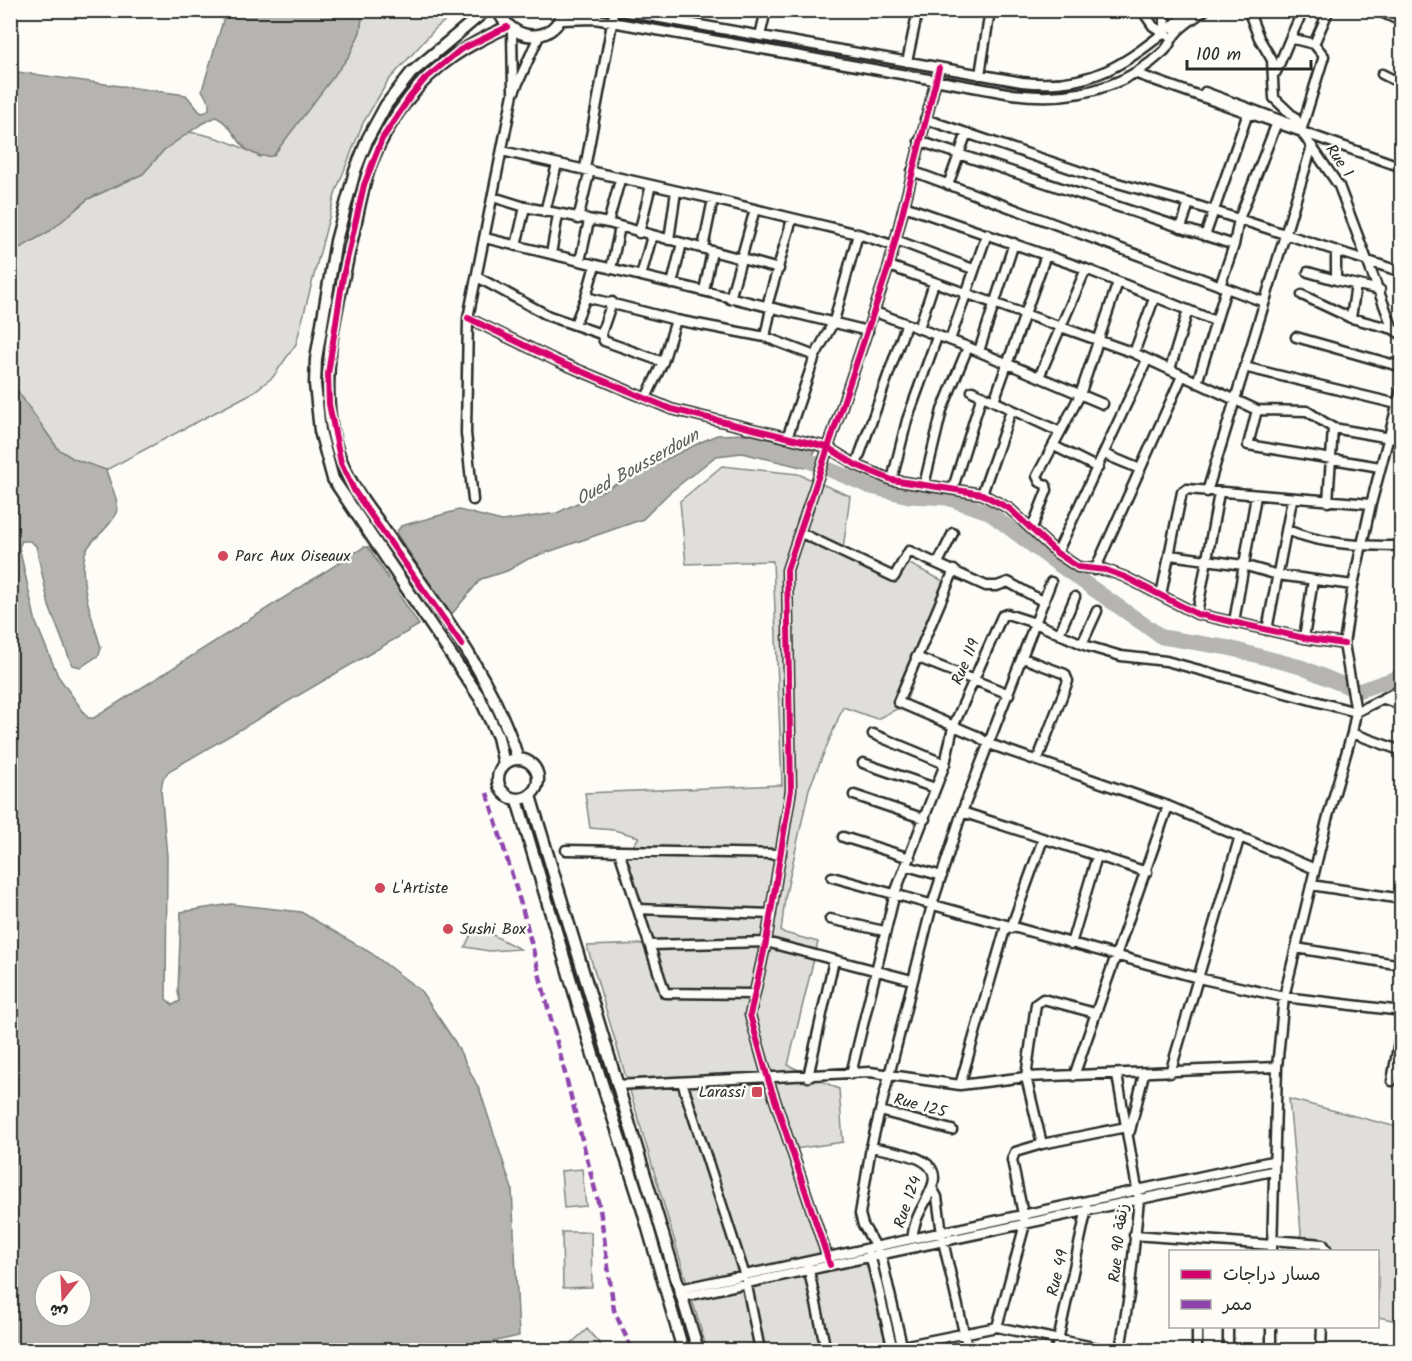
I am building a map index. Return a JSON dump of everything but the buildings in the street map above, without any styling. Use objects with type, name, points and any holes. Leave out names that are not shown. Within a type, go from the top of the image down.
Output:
[{"type":"main road","points":[[486,10],[411,73],[378,117],[355,171],[336,241],[316,359],[316,406],[333,479],[362,526],[451,652],[489,715],[504,764]]},
{"type":"main road","points":[[498,10],[510,29],[525,36],[539,36],[555,27],[563,15]]},
{"type":"main road","points":[[510,29],[460,50],[426,79],[410,97],[382,139],[364,185],[333,336],[328,404],[341,463],[356,492],[462,645],[493,696],[510,732],[518,759]]},
{"type":"main road","points":[[518,759],[533,765],[538,776],[538,783],[530,796],[517,800],[506,796],[498,784],[500,769],[504,764],[518,759]]},
{"type":"main road","points":[[530,796],[698,1350]]},
{"type":"main road","points":[[517,800],[593,1055],[643,1211],[683,1350]]},
{"type":"street","points":[[578,219],[615,10],[1041,84],[1085,80],[1116,68],[1192,10]]},
{"type":"street","points":[[760,36],[766,10]]},
{"type":"street","points":[[907,62],[918,10]]},
{"type":"street","points":[[975,10],[990,12],[980,75]]},
{"type":"street","points":[[1142,10],[1153,26],[1164,32],[1171,40]]},
{"type":"street","points":[[1160,10],[1165,20],[1164,32]]},
{"type":"street","points":[[563,15],[935,81],[1012,94],[1046,97],[1098,90],[1114,85],[1162,54],[1181,28],[1205,10]]},
{"type":"street","name":"Rue 1","points":[[1248,10],[1259,38],[1272,60],[1275,74],[1274,98],[1296,119],[1301,131],[1339,186],[1393,329]]},
{"type":"street","points":[[1275,74],[1303,10]]},
{"type":"street","points":[[1314,44],[1329,10]]},
{"type":"street","points":[[1377,10],[1401,21]]},
{"type":"street","points":[[510,29],[513,94]]},
{"type":"street","points":[[473,500],[466,433],[468,318],[513,94],[539,36]]},
{"type":"street","points":[[1289,41],[1294,39],[1314,44],[1324,56],[1301,131]]},
{"type":"street","points":[[1144,66],[1151,73],[1250,108],[1301,131]]},
{"type":"street","points":[[829,1262],[768,1079],[750,1015],[752,994],[766,942],[791,790],[787,570],[890,266],[919,141],[939,68]]},
{"type":"street","points":[[1134,73],[1276,125],[1301,131],[1401,167]]},
{"type":"street","points":[[1382,74],[1401,84]]},
{"type":"street","points":[[1205,236],[1248,114]]},
{"type":"street","points":[[925,119],[966,135],[1189,203],[1336,253],[1368,260],[1401,272]]},
{"type":"street","points":[[1197,383],[1215,321],[1239,219],[1276,125]]},
{"type":"street","points":[[948,185],[966,135]]},
{"type":"street","points":[[919,141],[1234,245]]},
{"type":"street","points":[[1207,492],[1312,146]]},
{"type":"street","points":[[502,151],[588,169],[620,180],[676,190],[896,243],[973,269]]},
{"type":"street","points":[[545,212],[557,164]]},
{"type":"street","points":[[912,171],[1264,302]]},
{"type":"street","points":[[608,224],[620,180]]},
{"type":"street","points":[[639,233],[651,185]]},
{"type":"street","points":[[669,240],[676,190]]},
{"type":"street","points":[[493,197],[545,212],[608,224],[779,268]]},
{"type":"street","points":[[704,291],[712,199]]},
{"type":"street","points":[[1181,228],[1189,203]]},
{"type":"street","points":[[904,206],[1086,269],[1215,321]]},
{"type":"street","points":[[516,246],[525,207]]},
{"type":"street","points":[[730,299],[755,209]]},
{"type":"street","points":[[551,254],[558,215]]},
{"type":"street","points":[[765,337],[769,307],[792,219]]},
{"type":"street","points":[[580,261],[589,221]]},
{"type":"street","points":[[611,269],[620,227]]},
{"type":"street","points":[[787,438],[815,356],[834,321],[858,234]]},
{"type":"street","points":[[950,340],[987,234]]},
{"type":"street","points":[[641,276],[652,236]]},
{"type":"street","points":[[485,238],[868,331]]},
{"type":"street","points":[[672,284],[682,243]]},
{"type":"street","points":[[979,351],[1014,243]]},
{"type":"street","points":[[1336,253],[1336,280]]},
{"type":"street","points":[[994,401],[1046,255]]},
{"type":"street","points":[[575,324],[595,265]]},
{"type":"street","points":[[890,266],[1134,353],[1235,402],[1257,410],[1307,411],[1333,428],[1401,440]]},
{"type":"street","points":[[1039,377],[1063,327],[1086,269]]},
{"type":"street","points":[[1308,272],[1380,290]]},
{"type":"street","points":[[477,277],[549,316],[601,334],[608,345],[663,362]]},
{"type":"street","points":[[1032,528],[1047,490],[1046,485],[1040,482],[1038,476],[1080,395],[1118,282]]},
{"type":"street","points":[[919,328],[934,283]]},
{"type":"street","points":[[1351,318],[1356,285]]},
{"type":"street","points":[[1134,353],[1155,296]]},
{"type":"street","points":[[1302,296],[1351,318],[1393,329],[1401,335]]},
{"type":"street","points":[[586,297],[676,320],[765,337],[815,356]]},
{"type":"street","points":[[601,334],[612,302]]},
{"type":"street","points":[[1170,369],[1188,310]]},
{"type":"street","points":[[875,312],[938,337],[968,346],[1103,404]]},
{"type":"street","points":[[468,318],[557,361],[646,398],[702,418],[787,438],[826,450],[892,480],[982,494],[1010,509],[1057,553],[1078,567],[1114,572],[1197,614],[1304,638],[1344,644]]},
{"type":"street","points":[[646,398],[663,362],[676,320]]},
{"type":"street","points":[[856,465],[906,325]]},
{"type":"street","points":[[892,480],[907,420],[938,337]]},
{"type":"street","points":[[1296,337],[1401,367]]},
{"type":"street","points":[[924,485],[942,410],[968,346]]},
{"type":"street","points":[[1057,553],[1148,360]]},
{"type":"street","points":[[1244,368],[1397,404]]},
{"type":"street","points":[[1095,570],[1182,376]]},
{"type":"street","points":[[972,391],[1060,432]]},
{"type":"street","points":[[1272,1245],[1272,1161],[1277,1067],[1284,997],[1315,869],[1352,734],[1356,712],[1344,644],[1353,585],[1371,504],[1401,391]]},
{"type":"street","points":[[953,488],[982,395]]},
{"type":"street","points":[[1257,410],[1248,446],[1380,467]]},
{"type":"street","points":[[982,494],[1011,411]]},
{"type":"street","points":[[1328,502],[1329,460],[1333,428]]},
{"type":"street","points":[[1054,446],[1098,468]]},
{"type":"street","points":[[1104,454],[1140,469]]},
{"type":"street","points":[[1161,594],[1182,492],[1186,489],[1292,500],[1371,504]]},
{"type":"street","points":[[1197,614],[1219,493]]},
{"type":"street","points":[[1233,622],[1256,496]]},
{"type":"street","points":[[1267,630],[1292,500]]},
{"type":"street","points":[[1287,530],[1305,538],[1362,546],[1401,546]]},
{"type":"street","points":[[800,532],[894,577],[909,551],[938,562],[986,586],[997,586],[1008,582],[1044,602]]},
{"type":"street","points":[[938,562],[953,533]]},
{"type":"street","points":[[1170,555],[1243,565],[1278,575],[1353,585]]},
{"type":"street","points":[[954,570],[897,702],[977,736],[989,744],[1168,806],[1315,869]]},
{"type":"street","points":[[1304,638],[1313,580]]},
{"type":"street","points":[[903,1349],[875,1252],[863,1225],[860,1210],[871,1147],[932,906],[962,812],[1051,582]]},
{"type":"street","points":[[1059,634],[1075,597]]},
{"type":"street","points":[[1082,644],[1097,611]]},
{"type":"street","name":"Rue 119","points":[[851,1074],[874,971],[895,893],[909,862],[945,764],[953,727],[975,682],[1002,616],[1006,614],[1035,623],[1082,644],[1120,656],[1166,661],[1356,712]]},
{"type":"street","points":[[916,657],[1009,694]]},
{"type":"street","points":[[1023,658],[1065,674],[1068,681],[1037,761]]},
{"type":"street","points":[[1356,712],[1401,688]]},
{"type":"street","points":[[1384,699],[1401,705]]},
{"type":"street","points":[[873,734],[945,764]]},
{"type":"street","points":[[1352,734],[1401,751]]},
{"type":"street","points":[[863,763],[935,788]]},
{"type":"street","points":[[854,795],[925,819]]},
{"type":"street","points":[[1074,1076],[1115,955],[1147,872],[1168,806]]},
{"type":"street","points":[[962,812],[1147,872]]},
{"type":"street","points":[[1170,1073],[1240,836]]},
{"type":"street","points":[[843,837],[942,876]]},
{"type":"street","points":[[960,1085],[1008,927],[1043,839]]},
{"type":"street","points":[[566,850],[781,854]]},
{"type":"street","points":[[619,851],[665,993],[752,994]]},
{"type":"street","points":[[1071,944],[1097,856]]},
{"type":"street","points":[[832,877],[1198,978],[1284,997],[1401,1011]]},
{"type":"street","points":[[1311,885],[1401,899]]},
{"type":"street","points":[[638,909],[771,914]]},
{"type":"street","points":[[830,919],[884,931]]},
{"type":"street","points":[[650,945],[766,942],[912,980]]},
{"type":"street","points":[[1296,948],[1401,965]]},
{"type":"street","points":[[808,1077],[834,960]]},
{"type":"street","points":[[1042,1144],[1026,1077],[1033,1010],[1038,1001],[1043,999],[1095,1013]]},
{"type":"street","points":[[1392,1081],[1400,1045],[1401,1024]]},
{"type":"street","points":[[617,1085],[851,1074],[890,1074],[960,1085],[1026,1077],[1277,1067]]},
{"type":"street","name":"Rue 90 زنقة","points":[[1120,1350],[1129,1295],[1139,1195],[1129,1126],[1144,1074]]},
{"type":"street","points":[[998,1327],[1025,1219],[1013,1155],[1018,1149],[1129,1126],[1117,1075]]},
{"type":"street","points":[[682,1082],[746,1279],[760,1350]]},
{"type":"street","name":"Rue 125","points":[[880,1111],[952,1130]]},
{"type":"street","name":"Rue 124","points":[[871,1147],[929,1164],[933,1175],[932,1188],[916,1216],[912,1239]]},
{"type":"street","points":[[1139,1195],[1272,1161]]},
{"type":"street","points":[[681,1293],[1139,1195],[1272,1171]]},
{"type":"street","points":[[932,1188],[937,1197],[942,1237],[968,1350]]},
{"type":"street","name":"Rue 49","points":[[1056,1350],[1086,1206]]},
{"type":"street","points":[[1134,1235],[1272,1245],[1323,1244],[1327,1250]]},
{"type":"street","points":[[875,1252],[912,1239],[942,1237]]},
{"type":"street","points":[[875,1252],[892,1349],[903,1349],[998,1327],[1108,1350]]},
{"type":"street","points":[[808,1266],[826,1350]]},
{"type":"street","points":[[1197,1328],[1197,1350]]},
{"type":"street","points":[[1228,1328],[1228,1350]]},
{"type":"street","points":[[1271,1328],[1271,1350]]},
{"type":"street","points":[[1321,1350],[1322,1328]]},
{"type":"shaded area","points":[[226,11],[363,11],[360,32],[349,56],[273,156],[252,153],[245,148],[224,122],[216,117],[203,123],[164,150],[143,174],[88,199],[50,231],[18,249],[11,261],[11,71],[186,95],[200,112],[204,113],[209,109],[209,103],[202,90]]},
{"type":"shaded area","points":[[363,11],[457,11],[435,29],[388,81],[363,123],[336,191],[296,344],[273,377],[252,393],[106,470],[74,460],[58,449],[12,384],[11,261],[18,249],[50,231],[88,199],[143,174],[164,150],[188,132],[226,141],[260,157],[349,56],[360,32]]},
{"type":"shaded area","points":[[10,380],[58,449],[74,459],[106,470],[116,499],[116,512],[113,518],[85,553],[83,576],[85,588],[101,648],[99,655],[81,667],[72,665],[49,606],[36,546],[30,541],[22,541],[19,547],[36,623],[58,676],[88,718],[94,718],[364,547],[368,547],[419,625],[169,771],[163,779],[161,790],[167,856],[166,999],[173,1005],[180,1001],[178,992],[181,912],[231,904],[301,912],[371,953],[421,991],[455,1042],[480,1091],[512,1189],[519,1336],[454,1350],[11,1350]]},
{"type":"shaded area","points":[[749,434],[816,450],[805,468],[742,453],[716,456],[669,493],[643,519],[528,559],[507,571],[481,579],[451,615],[396,533],[401,526],[459,510],[502,521],[557,513],[717,435]]},
{"type":"shaded area","points":[[722,466],[798,474],[850,496],[843,550],[892,575],[904,561],[949,584],[905,705],[877,719],[843,707],[809,789],[785,898],[781,932],[818,942],[788,1065],[839,1089],[843,1142],[787,1150],[831,1268],[871,1259],[891,1350],[707,1350],[587,946],[646,944],[647,908],[629,885],[627,855],[639,837],[614,830],[590,828],[585,793],[782,785],[773,561],[686,564],[680,501]]},
{"type":"shaded area","points":[[475,926],[520,949],[489,951],[465,947]]},
{"type":"shaded area","points":[[1289,1099],[1401,1128],[1401,1322],[1379,1317],[1379,1250],[1299,1250],[1301,1232]]},
{"type":"shaded area","points":[[582,1169],[586,1206],[564,1208],[561,1171]]},
{"type":"shaded area","points":[[562,1232],[591,1232],[592,1287],[563,1288]]},
{"type":"shaded area","points":[[587,1329],[605,1350],[568,1350],[566,1348]]},
{"type":"waterway","name":"Oued Bousserdoun","points":[[790,453],[871,487],[909,496],[947,498],[988,512],[1162,637],[1229,648],[1301,667],[1358,691],[1402,676]]},
{"type":"waterway","points":[[394,585],[440,562]]},
{"type":"marked path","points":[[487,793],[523,911],[600,1209],[614,1310],[632,1350]]},
{"type":"cycle path","points":[[462,645],[355,492],[341,463],[329,404],[328,374],[343,277],[364,185],[382,139],[425,79],[460,50],[507,27]]},
{"type":"cycle path","points":[[830,1265],[768,1079],[750,1015],[766,942],[791,790],[787,570],[889,266],[939,68]]},
{"type":"cycle path","points":[[468,318],[557,361],[671,409],[827,447],[856,465],[892,480],[982,494],[1010,509],[1057,553],[1078,567],[1106,570],[1125,577],[1197,614],[1304,638],[1344,644]]},
{"type":"place","name":"Parc Aux Oiseaux","points":[[223,556]]},
{"type":"place","name":"L'Artiste","points":[[380,888]]},
{"type":"place","name":"Sushi Box","points":[[448,929]]},
{"type":"place","name":"Larassi","points":[[757,1092]]}]
